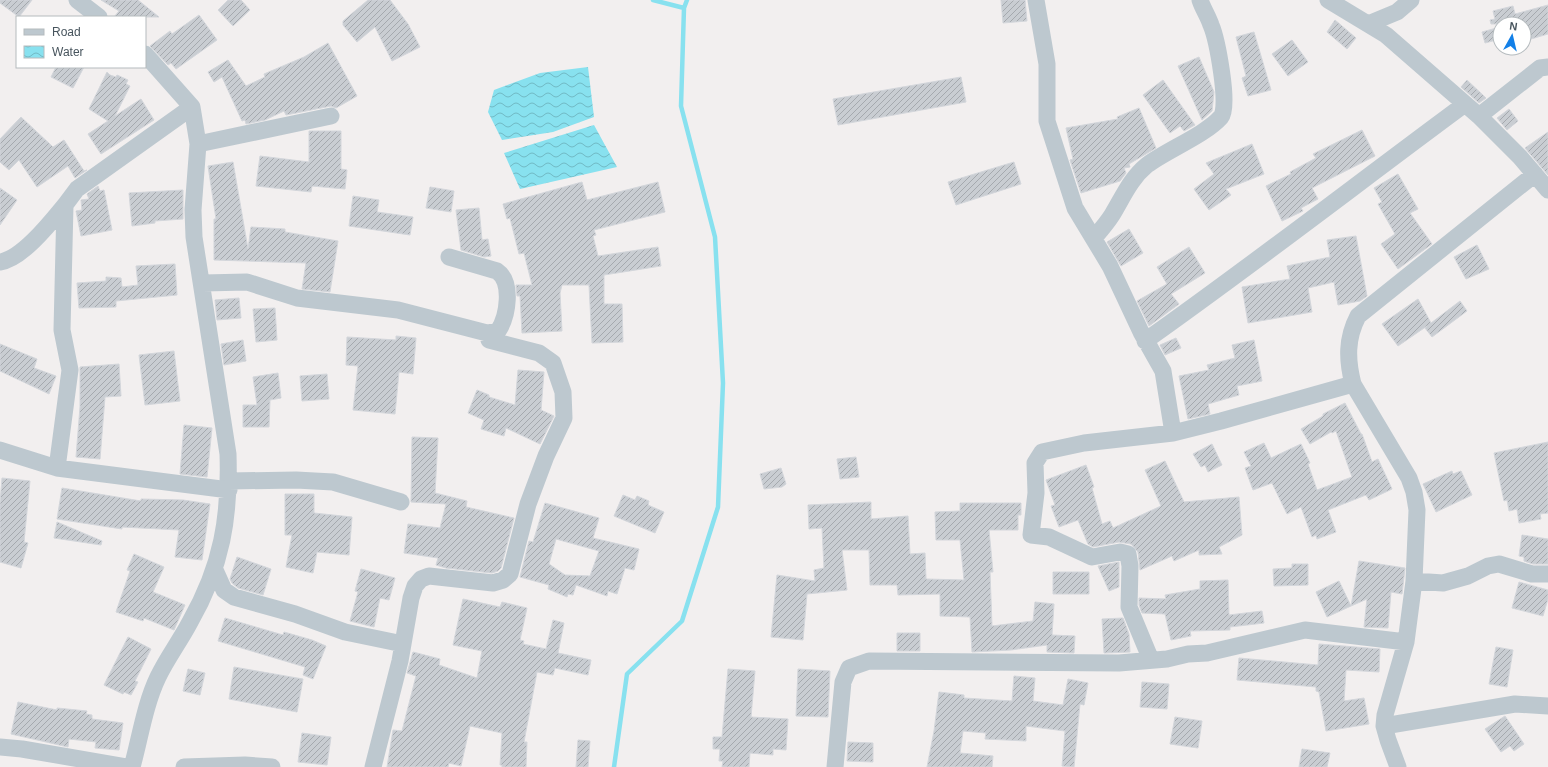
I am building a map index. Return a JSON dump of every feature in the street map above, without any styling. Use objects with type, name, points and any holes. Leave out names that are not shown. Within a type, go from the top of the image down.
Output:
[{"type":"street","points":[[77,0],[98,16]]},
{"type":"street","points":[[1036,0],[1047,64],[1047,121],[1075,208],[1110,266],[1145,341],[1163,371],[1173,433]]},
{"type":"street","points":[[1094,238],[1112,215],[1131,181],[1147,166],[1204,130],[1221,117],[1225,110],[1225,97],[1212,25],[1200,0]]},
{"type":"street","points":[[1328,0],[1386,34],[1479,116],[1535,174],[1548,190]]},
{"type":"street","points":[[1368,24],[1398,12],[1411,0]]},
{"type":"street","points":[[132,767],[157,678],[191,622],[215,570],[224,538],[229,486],[228,454],[203,283],[198,269],[193,210],[198,144],[192,107],[146,55]]},
{"type":"street","points":[[1479,116],[1540,68],[1548,67]]},
{"type":"street","points":[[1145,341],[1234,278],[1378,168],[1466,104]]},
{"type":"street","points":[[0,262],[12,258],[28,245],[52,221],[77,189],[192,107]]},
{"type":"street","points":[[198,144],[331,116]]},
{"type":"street","points":[[1398,767],[1384,726],[1385,715],[1406,642],[1414,581],[1417,510],[1414,492],[1409,478],[1353,384],[1348,362],[1348,342],[1358,316],[1535,174]]},
{"type":"street","points":[[57,468],[70,370],[62,330],[65,205]]},
{"type":"street","points":[[203,283],[247,282],[297,298],[398,310],[487,333],[498,331],[504,321],[507,285],[504,275],[492,269],[449,256]]},
{"type":"street","points":[[373,767],[396,676],[411,598],[415,586],[421,579],[428,576],[493,583],[503,580],[510,574],[528,504],[546,456],[564,418],[563,392],[552,363],[539,353],[489,340],[487,333]]},
{"type":"street","points":[[1151,660],[1129,608],[1130,566],[1128,554],[1120,552],[1092,557],[1049,537],[1031,534],[1036,493],[1035,463],[1042,452],[1084,443],[1173,433],[1222,422],[1353,384]]},
{"type":"street","points":[[0,450],[57,468],[229,486],[302,480],[333,482],[401,502]]},
{"type":"street","points":[[1414,581],[1442,583],[1468,576],[1488,566],[1499,564],[1532,574],[1548,574]]},
{"type":"street","points":[[215,570],[224,590],[234,598],[295,614],[345,632],[402,644]]},
{"type":"street","points":[[836,767],[843,682],[849,668],[869,661],[1119,663],[1167,659],[1188,654],[1207,654],[1305,630],[1406,642]]},
{"type":"street","points":[[1384,726],[1515,704],[1548,706]]},
{"type":"street","points":[[0,748],[22,749],[126,767]]},
{"type":"street","points":[[184,767],[272,767]]},
{"type":"water","points":[[588,67],[594,117],[553,132],[502,140],[488,112],[494,90],[540,73]]},
{"type":"water","points":[[594,125],[617,167],[520,189],[504,153]]},
{"type":"building","points":[[0,0],[32,0],[20,16],[0,3]]},
{"type":"building","points":[[101,0],[138,0],[159,17],[115,16],[119,11]]},
{"type":"building","points":[[228,0],[241,0],[250,10],[233,26],[218,10]]},
{"type":"building","points":[[368,0],[390,0],[408,24],[420,47],[392,61],[375,27],[357,42],[343,25],[343,21]]},
{"type":"building","points":[[1001,0],[1025,0],[1027,21],[1003,23]]},
{"type":"building","points":[[1548,5],[1548,34],[1532,39],[1532,16],[1494,16],[1493,11],[1513,6],[1515,14]]},
{"type":"building","points":[[199,15],[217,40],[176,69],[171,63],[168,65],[150,46],[170,31],[172,34]]},
{"type":"building","points":[[1335,20],[1356,38],[1347,49],[1327,32]]},
{"type":"building","points":[[1492,29],[1492,41],[1485,43],[1482,32]]},
{"type":"building","points":[[1254,32],[1271,90],[1248,96],[1242,78],[1246,76],[1236,37]]},
{"type":"building","points":[[1292,40],[1308,62],[1288,76],[1272,54]]},
{"type":"building","points":[[328,43],[357,96],[336,108],[331,106],[286,115],[284,111],[265,120],[246,124],[245,120],[242,121],[222,77],[214,82],[208,72],[228,60],[246,86],[265,77],[264,74],[304,57]]},
{"type":"building","points":[[1199,57],[1214,92],[1212,111],[1202,120],[1178,66]]},
{"type":"building","points":[[56,68],[83,68],[73,88],[51,77]]},
{"type":"building","points":[[107,72],[110,75],[116,77],[117,75],[128,80],[126,84],[130,86],[115,116],[141,99],[154,120],[101,154],[88,134],[108,121],[89,109]]},
{"type":"building","points":[[961,77],[966,102],[838,125],[833,99]]},
{"type":"building","points":[[1163,80],[1195,125],[1184,131],[1180,126],[1170,133],[1143,95]]},
{"type":"building","points":[[1467,80],[1486,98],[1479,103],[1461,87]]},
{"type":"building","points":[[1139,108],[1156,148],[1129,164],[1130,167],[1124,168],[1126,173],[1120,181],[1081,193],[1070,160],[1073,159],[1066,128],[1118,119],[1117,117]]},
{"type":"building","points":[[1509,109],[1518,121],[1507,130],[1497,118]]},
{"type":"building","points":[[21,117],[53,147],[64,140],[84,171],[87,170],[75,178],[68,166],[37,187],[19,160],[9,170],[0,162],[0,139]]},
{"type":"building","points":[[1362,130],[1375,156],[1312,188],[1318,199],[1301,208],[1303,211],[1282,221],[1266,186],[1291,174],[1290,172],[1316,158],[1313,154]]},
{"type":"building","points":[[309,131],[341,131],[341,169],[347,170],[345,189],[312,186],[311,192],[256,186],[260,156],[309,162]]},
{"type":"building","points":[[1548,132],[1548,175],[1525,148]]},
{"type":"building","points":[[1252,144],[1264,174],[1226,189],[1231,195],[1209,210],[1194,189],[1214,174],[1206,163]]},
{"type":"building","points":[[233,162],[248,249],[251,227],[285,229],[285,232],[338,241],[330,292],[302,289],[306,263],[214,260],[214,219],[216,219],[208,166]]},
{"type":"building","points":[[1014,162],[1021,184],[956,205],[948,182]]},
{"type":"building","points":[[1398,174],[1418,209],[1410,213],[1432,244],[1398,269],[1381,244],[1395,234],[1378,204],[1382,202],[1374,188]]},
{"type":"building","points":[[582,182],[587,200],[658,182],[665,212],[594,230],[596,235],[593,236],[598,256],[658,247],[661,266],[604,275],[604,304],[622,304],[623,342],[592,343],[589,285],[562,285],[560,293],[562,331],[522,333],[520,296],[517,296],[516,285],[532,285],[524,253],[519,254],[510,218],[507,219],[503,204]]},
{"type":"building","points":[[98,186],[100,191],[104,190],[112,230],[81,236],[76,211],[82,210],[81,200],[89,199],[87,194]]},
{"type":"building","points":[[430,187],[454,191],[451,212],[426,208]]},
{"type":"building","points":[[0,188],[17,200],[0,225]]},
{"type":"building","points":[[183,190],[183,219],[155,221],[155,223],[132,226],[129,193]]},
{"type":"building","points":[[353,196],[379,200],[377,212],[413,217],[410,235],[349,226]]},
{"type":"building","points":[[479,208],[482,240],[488,239],[491,256],[484,257],[461,250],[456,210]]},
{"type":"building","points":[[1129,229],[1143,253],[1121,266],[1107,242]]},
{"type":"building","points":[[1356,236],[1367,296],[1360,301],[1338,305],[1334,282],[1308,288],[1312,312],[1248,323],[1242,287],[1290,279],[1287,266],[1330,257],[1327,240]]},
{"type":"building","points":[[1477,245],[1489,269],[1466,279],[1454,257]]},
{"type":"building","points":[[1189,247],[1205,273],[1171,294],[1179,304],[1149,326],[1137,301],[1167,284],[1157,267]]},
{"type":"building","points":[[175,264],[177,295],[116,301],[116,307],[79,308],[77,283],[106,281],[106,277],[121,278],[122,287],[138,285],[136,266]]},
{"type":"building","points":[[239,298],[241,318],[217,320],[215,300]]},
{"type":"building","points":[[1418,299],[1431,323],[1460,301],[1467,311],[1432,337],[1425,328],[1427,326],[1398,346],[1382,324]]},
{"type":"building","points":[[275,308],[277,340],[256,342],[253,309]]},
{"type":"building","points":[[396,336],[416,338],[413,374],[399,372],[395,414],[353,410],[358,366],[346,365],[347,337],[396,340]]},
{"type":"building","points":[[1176,338],[1181,348],[1165,355],[1160,345]]},
{"type":"building","points":[[243,340],[246,361],[224,365],[221,344]]},
{"type":"building","points":[[1254,340],[1262,381],[1237,386],[1239,395],[1208,404],[1210,414],[1188,419],[1179,376],[1209,370],[1207,365],[1235,358],[1232,345]]},
{"type":"building","points":[[0,344],[37,359],[34,368],[56,376],[49,394],[0,371]]},
{"type":"building","points":[[174,351],[180,401],[145,405],[139,355]]},
{"type":"building","points":[[119,364],[121,396],[105,397],[100,459],[76,457],[80,407],[80,367]]},
{"type":"building","points":[[518,370],[544,372],[541,410],[554,416],[540,444],[506,428],[504,436],[481,429],[484,420],[468,413],[477,390],[489,395],[489,397],[515,405]]},
{"type":"building","points":[[278,373],[281,398],[270,400],[269,427],[243,427],[243,405],[257,405],[253,377]]},
{"type":"building","points":[[327,374],[329,399],[302,401],[300,376]]},
{"type":"building","points":[[1345,403],[1362,434],[1372,462],[1378,459],[1392,489],[1369,500],[1366,495],[1328,510],[1336,532],[1317,539],[1316,535],[1312,537],[1301,507],[1287,514],[1272,483],[1253,490],[1245,468],[1251,466],[1244,452],[1264,443],[1271,458],[1301,444],[1310,463],[1308,464],[1317,490],[1352,477],[1336,431],[1331,432],[1310,444],[1301,429],[1323,416],[1323,414]]},
{"type":"building","points":[[184,425],[212,428],[207,477],[180,474]]},
{"type":"building","points":[[412,437],[438,438],[435,493],[467,501],[466,507],[514,518],[501,568],[498,571],[492,573],[446,568],[436,565],[438,558],[404,553],[408,524],[440,528],[446,504],[411,502]]},
{"type":"building","points":[[1548,442],[1548,513],[1540,514],[1541,519],[1519,523],[1517,509],[1509,511],[1507,500],[1504,501],[1494,453]]},
{"type":"building","points":[[1212,444],[1222,465],[1208,472],[1205,465],[1201,467],[1193,454]]},
{"type":"building","points":[[856,457],[859,477],[840,479],[837,459]]},
{"type":"building","points":[[1165,461],[1184,502],[1239,497],[1242,535],[1219,547],[1222,554],[1199,555],[1199,550],[1174,561],[1172,556],[1140,570],[1138,552],[1131,544],[1119,542],[1093,547],[1088,544],[1078,520],[1059,527],[1051,506],[1055,505],[1046,480],[1086,465],[1094,487],[1092,488],[1102,524],[1110,521],[1113,528],[1161,506],[1145,470]]},
{"type":"building","points":[[781,468],[786,484],[782,487],[764,489],[760,474]]},
{"type":"building","points":[[1452,471],[1453,474],[1461,471],[1472,495],[1436,512],[1423,484]]},
{"type":"building","points":[[2,478],[30,481],[24,542],[28,543],[21,568],[0,562],[0,503]]},
{"type":"building","points":[[62,488],[141,501],[141,499],[183,500],[210,504],[202,560],[175,557],[179,530],[122,527],[122,529],[57,519]]},
{"type":"building","points":[[285,494],[314,494],[314,513],[352,517],[349,555],[317,552],[313,573],[286,567],[292,535],[285,535]]},
{"type":"building","points":[[623,495],[635,500],[637,496],[649,501],[648,505],[664,512],[655,533],[614,516]]},
{"type":"building","points":[[871,502],[871,519],[908,516],[910,554],[925,553],[926,579],[964,580],[960,540],[936,540],[935,512],[960,511],[960,503],[1021,503],[1021,515],[1018,515],[1018,530],[989,530],[993,572],[990,572],[992,626],[1033,621],[1035,602],[1054,604],[1052,635],[1075,636],[1074,653],[1047,652],[1047,645],[1011,650],[972,652],[970,617],[940,616],[940,594],[898,595],[897,585],[870,585],[869,550],[842,550],[847,590],[807,594],[803,640],[771,637],[777,575],[815,581],[814,570],[824,568],[822,528],[809,529],[808,505]]},
{"type":"building","points":[[545,503],[599,518],[593,538],[639,549],[634,570],[625,568],[617,594],[608,591],[607,596],[576,585],[573,595],[568,594],[567,597],[548,589],[549,585],[520,577],[529,541],[533,542]],"holes":[[[556,539],[599,551],[590,576],[565,575],[549,564]]]},
{"type":"building","points":[[57,522],[102,541],[101,545],[54,538]]},
{"type":"building","points":[[1522,535],[1548,539],[1548,564],[1533,564],[1524,561],[1524,557],[1519,556]]},
{"type":"building","points":[[134,554],[164,567],[153,592],[185,605],[174,630],[144,618],[143,621],[116,612],[130,571],[127,570]]},
{"type":"building","points":[[237,557],[271,569],[263,595],[238,588],[232,583],[230,579]]},
{"type":"building","points":[[1359,561],[1405,568],[1402,594],[1391,592],[1388,628],[1364,627],[1367,599],[1351,606]]},
{"type":"building","points":[[1119,562],[1119,587],[1109,591],[1098,566]]},
{"type":"building","points":[[1292,564],[1308,564],[1308,585],[1274,586],[1273,569],[1292,568]]},
{"type":"building","points":[[361,569],[395,578],[389,600],[380,598],[374,627],[350,621],[358,592],[355,591]]},
{"type":"building","points":[[1053,572],[1089,572],[1089,594],[1053,594]]},
{"type":"building","points":[[1228,580],[1229,615],[1262,611],[1264,623],[1230,627],[1230,630],[1190,631],[1191,636],[1171,640],[1165,614],[1142,613],[1139,605],[1139,598],[1166,599],[1165,595],[1200,589],[1200,581]]},
{"type":"building","points":[[1339,581],[1351,606],[1327,617],[1316,592]]},
{"type":"building","points":[[1519,582],[1548,590],[1548,599],[1543,616],[1512,608]]},
{"type":"building","points":[[463,599],[500,607],[502,602],[527,608],[520,640],[524,641],[523,644],[546,649],[553,620],[564,623],[558,653],[591,660],[588,675],[555,668],[553,675],[537,672],[524,742],[527,742],[526,767],[502,767],[502,765],[500,765],[502,733],[470,726],[461,766],[449,763],[448,767],[387,767],[393,730],[402,731],[416,676],[407,673],[413,652],[440,659],[439,665],[477,678],[482,651],[453,645]]},
{"type":"building","points":[[225,618],[283,635],[284,632],[312,640],[326,646],[313,679],[303,675],[305,667],[218,641]]},
{"type":"building","points":[[1123,618],[1129,634],[1130,652],[1104,653],[1102,619]]},
{"type":"building","points":[[897,633],[920,633],[920,651],[897,651]]},
{"type":"building","points":[[128,637],[151,649],[135,681],[138,682],[131,695],[124,692],[123,694],[104,685]]},
{"type":"building","points":[[1319,644],[1380,649],[1379,672],[1346,670],[1344,701],[1364,698],[1369,724],[1326,731],[1319,692],[1316,691],[1316,687],[1237,680],[1239,658],[1318,665]]},
{"type":"building","points":[[1496,647],[1513,650],[1507,687],[1489,684]]},
{"type":"building","points":[[234,667],[303,679],[297,712],[229,699]]},
{"type":"building","points":[[188,669],[205,673],[200,695],[183,691]]},
{"type":"building","points":[[728,669],[755,671],[751,717],[788,719],[786,750],[773,749],[773,755],[750,753],[749,767],[722,767],[723,761],[719,761],[720,749],[713,749],[713,737],[722,737]]},
{"type":"building","points":[[798,669],[830,671],[828,717],[796,716]]},
{"type":"building","points":[[1014,676],[1035,678],[1033,701],[1063,705],[1068,679],[1088,683],[1084,705],[1080,704],[1074,767],[1062,766],[1065,731],[1026,726],[1026,741],[985,739],[986,733],[963,731],[960,753],[993,756],[992,767],[927,767],[934,731],[939,692],[964,695],[964,698],[1012,701]]},
{"type":"building","points":[[1142,682],[1169,684],[1167,709],[1140,707]]},
{"type":"building","points":[[18,702],[57,710],[57,708],[87,711],[86,714],[92,715],[92,719],[123,723],[119,750],[95,748],[96,742],[69,739],[68,747],[11,734]]},
{"type":"building","points":[[1505,716],[1524,744],[1514,751],[1510,746],[1501,752],[1485,729]]},
{"type":"building","points":[[1175,717],[1202,721],[1198,748],[1170,744]]},
{"type":"building","points":[[302,733],[331,737],[327,765],[298,762]]},
{"type":"building","points":[[578,740],[590,741],[588,767],[576,767]]},
{"type":"building","points":[[848,742],[873,743],[873,762],[847,761]]},
{"type":"building","points":[[1302,749],[1330,753],[1327,767],[1299,767]]},
{"type":"waterway","points":[[653,0],[684,8]]},
{"type":"waterway","points":[[614,767],[627,674],[682,621],[718,507],[723,383],[715,237],[681,106],[684,8],[687,0]]}]
